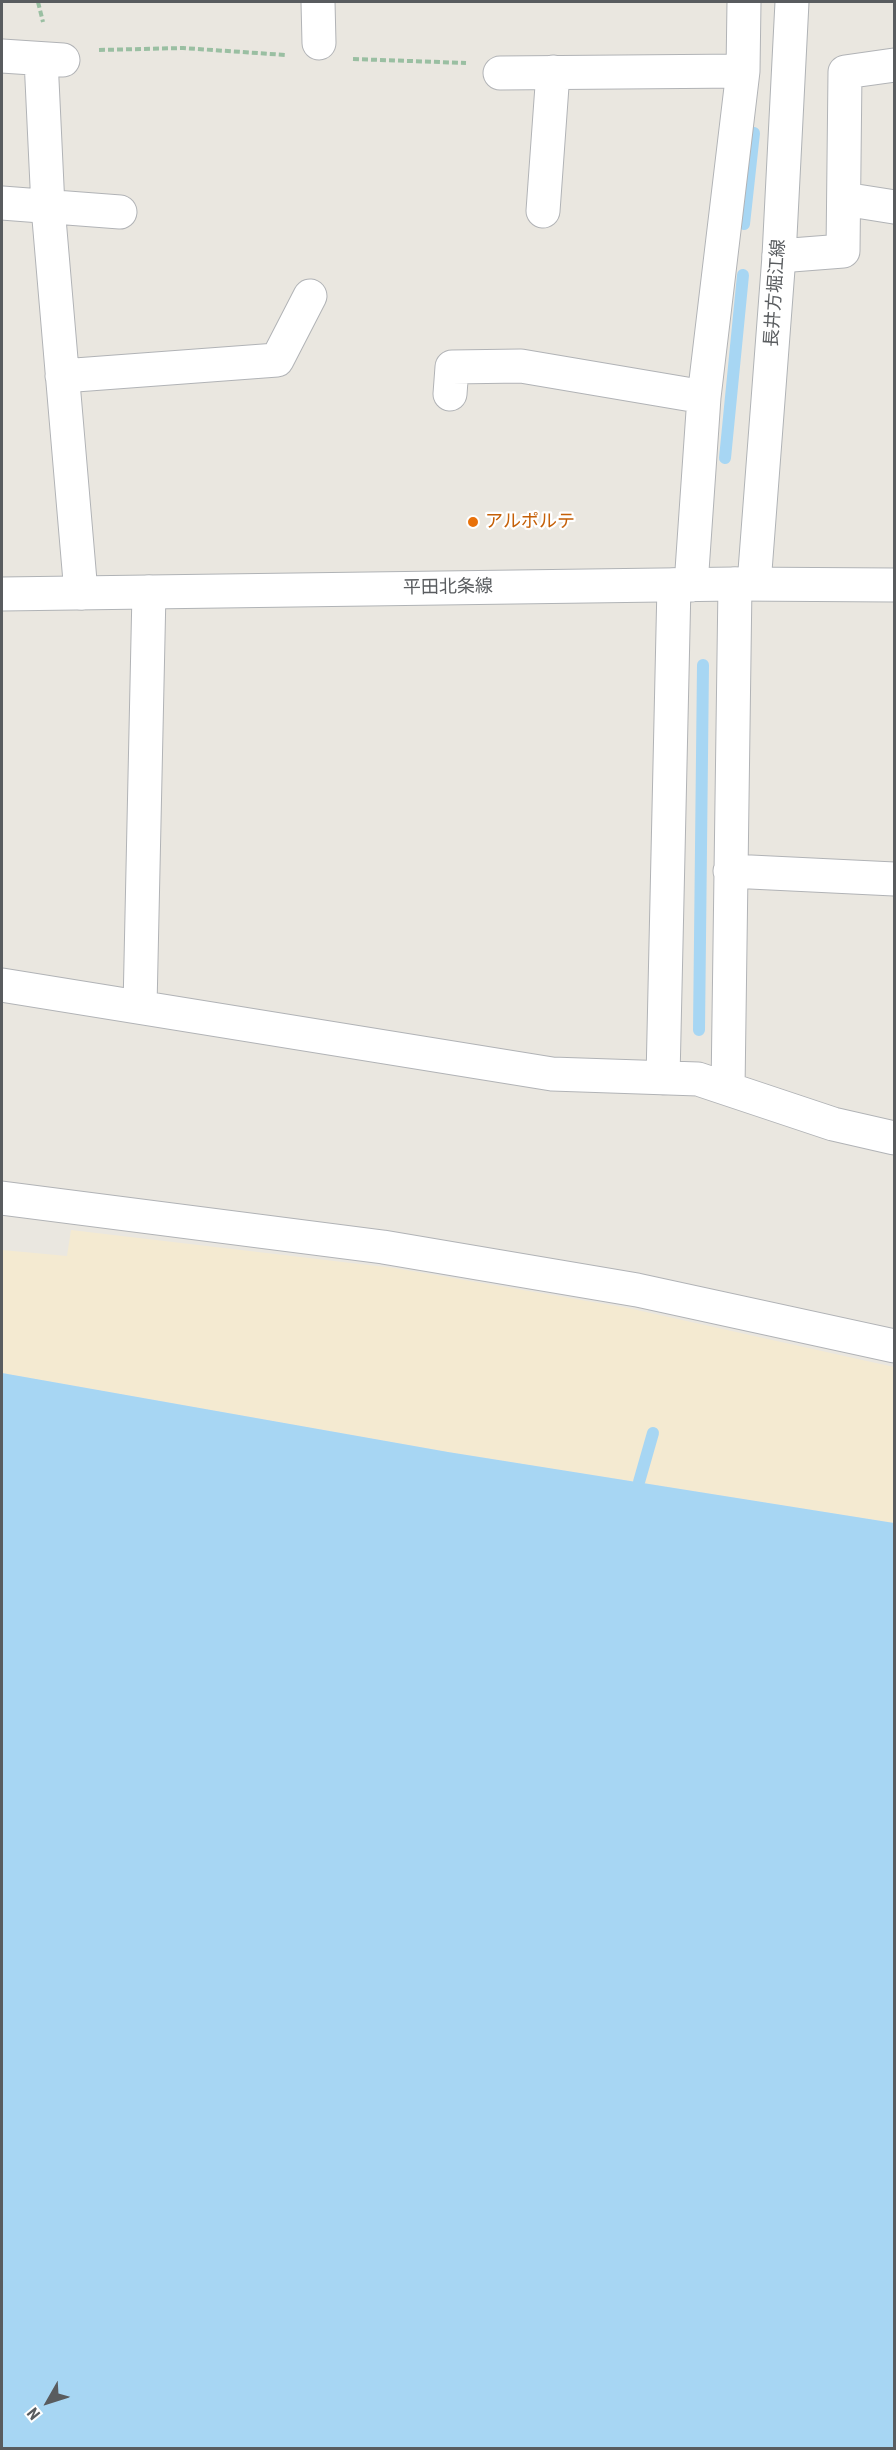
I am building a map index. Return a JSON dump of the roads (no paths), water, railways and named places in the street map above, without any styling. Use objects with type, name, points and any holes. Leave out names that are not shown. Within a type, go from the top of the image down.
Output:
[{"type":"street","points":[[318,2],[319,43]]},
{"type":"street","points":[[663,1078],[682,585],[743,71],[744,2]]},
{"type":"street","name":"長井方堀江線","points":[[728,1089],[730,871],[745,584],[779,256],[792,2]]},
{"type":"street","points":[[2,56],[52,59],[48,207],[81,593]]},
{"type":"street","points":[[779,256],[843,251],[845,72],[894,65]]},
{"type":"street","points":[[500,73],[743,71]]},
{"type":"street","points":[[543,211],[552,72]]},
{"type":"street","points":[[844,199],[894,207]]},
{"type":"street","points":[[2,203],[120,212]]},
{"type":"street","points":[[62,376],[277,360],[310,296]]},
{"type":"street","points":[[450,394],[452,367],[521,366],[704,397]]},
{"type":"street","name":"平田北条線","points":[[2,594],[745,584],[894,585]]},
{"type":"street","points":[[140,1007],[150,592]]},
{"type":"street","points":[[730,871],[894,879]]},
{"type":"street","points":[[2,985],[552,1074],[698,1079],[834,1124],[894,1138]]},
{"type":"street","points":[[2,1198],[383,1247],[637,1290],[894,1346]]},
{"type":"water","points":[[2,1373],[448,1452],[894,1523],[894,2448],[2,2448]]},
{"type":"waterway","points":[[744,224],[754,133]]},
{"type":"waterway","points":[[725,458],[743,275]]},
{"type":"waterway","points":[[699,1030],[703,665]]},
{"type":"waterway","points":[[639,1482],[653,1433]]},
{"type":"place","name":"アルポルテ","points":[[473,522]]}]
